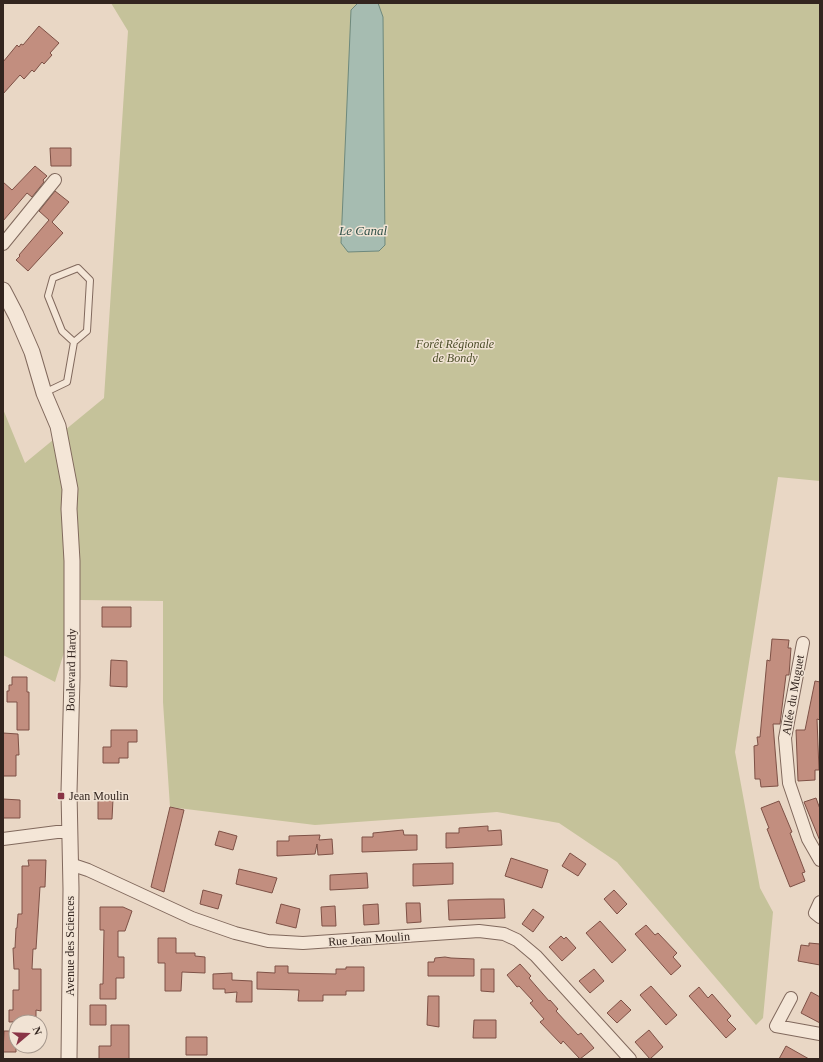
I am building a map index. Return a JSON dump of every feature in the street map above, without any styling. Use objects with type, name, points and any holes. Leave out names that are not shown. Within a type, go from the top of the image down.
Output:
[{"type":"street","points":[[3,244],[55,180]]},
{"type":"street","name":"Boulevard Hardy","points":[[3,290],[32,352],[44,393],[44,407],[55,448],[62,489],[69,509],[72,561],[72,678],[69,832]]},
{"type":"street","name":"Allée du Muguet","points":[[803,643],[785,738],[789,783],[808,839],[820,860]]},
{"type":"street","points":[[3,839],[57,832],[69,832]]},
{"type":"street","name":"Avenue des Sciences","points":[[69,832],[69,1059]]},
{"type":"street","name":"Rue Jean Moulin","points":[[70,864],[88,870],[192,918],[235,933],[268,941],[303,943],[479,931],[504,934],[517,940],[536,956],[630,1059]]},
{"type":"street","points":[[791,998],[776,1026],[820,1034]]},
{"type":"lane","points":[[44,393],[67,382],[74,342],[87,332],[90,280],[78,268],[53,278],[48,296],[62,331],[74,342]]},
{"type":"green space","name":"Forêt Régionale de Bondy","points":[[111,3],[820,3],[820,481],[778,477],[735,752],[760,888],[773,912],[763,1018],[756,1025],[617,862],[559,823],[497,812],[315,825],[170,807],[163,702],[163,601],[80,600],[55,682],[3,655],[3,409],[25,463],[104,398],[128,31]]},
{"type":"water","name":"Le Canal","points":[[358,3],[378,3],[383,17],[385,245],[379,251],[348,252],[341,243],[351,10]]},
{"type":"building","points":[[39,26],[59,43],[50,53],[52,55],[44,64],[42,62],[34,72],[32,70],[24,79],[20,75],[3,94],[3,62],[17,45],[19,47],[21,44],[23,45]]},
{"type":"building","points":[[50,148],[71,148],[71,166],[51,166]]},
{"type":"building","points":[[35,166],[47,176],[43,180],[44,182],[32,197],[27,193],[3,221],[3,182],[12,190]]},
{"type":"building","points":[[55,191],[69,202],[52,222],[63,233],[28,271],[16,260],[49,220],[39,211]]},
{"type":"building","points":[[102,607],[131,607],[131,627],[102,627]]},
{"type":"building","points":[[772,639],[789,640],[788,648],[791,648],[789,675],[786,675],[780,724],[773,724],[778,786],[761,787],[760,779],[755,779],[754,746],[758,745],[757,737],[760,737],[767,660],[770,661]]},
{"type":"building","points":[[111,660],[127,661],[127,687],[110,686]]},
{"type":"building","points":[[12,677],[27,677],[27,692],[29,692],[29,730],[17,730],[17,702],[7,702],[7,691],[9,691],[9,685],[12,685]]},
{"type":"building","points":[[815,681],[820,682],[820,720],[817,719],[819,770],[815,770],[815,780],[798,781],[796,730],[805,730]]},
{"type":"building","points":[[111,730],[137,730],[137,742],[128,742],[128,758],[119,758],[119,763],[103,763],[103,747],[111,747]]},
{"type":"building","points":[[3,733],[18,734],[19,755],[16,755],[16,776],[3,776]]},
{"type":"building","points":[[816,798],[820,809],[820,841],[804,802]]},
{"type":"building","points":[[3,799],[20,800],[20,818],[3,818]]},
{"type":"building","points":[[98,799],[113,799],[112,819],[98,819]]},
{"type":"building","points":[[779,801],[792,832],[790,833],[805,872],[802,873],[805,881],[790,887],[767,829],[769,828],[761,808]]},
{"type":"building","points":[[170,807],[184,810],[164,892],[151,887]]},
{"type":"building","points":[[488,826],[488,831],[501,830],[502,845],[446,848],[446,833],[459,833],[459,828]]},
{"type":"building","points":[[403,830],[404,835],[417,835],[417,850],[362,852],[362,837],[373,837],[373,833]]},
{"type":"building","points":[[219,831],[237,836],[233,850],[215,845]]},
{"type":"building","points":[[320,835],[319,840],[332,839],[333,854],[318,855],[317,844],[315,854],[277,856],[277,841],[289,841],[289,836]]},
{"type":"building","points":[[570,853],[586,864],[578,876],[562,866]]},
{"type":"building","points":[[511,858],[548,870],[542,888],[505,876]]},
{"type":"building","points":[[28,860],[46,860],[45,887],[40,887],[36,949],[33,949],[32,969],[41,969],[41,1011],[36,1010],[36,1014],[9,1014],[9,1010],[13,1010],[13,990],[19,990],[19,969],[14,969],[13,948],[15,948],[18,914],[22,914],[22,866],[29,866]]},
{"type":"building","points":[[453,863],[453,884],[413,886],[413,864]]},
{"type":"building","points":[[239,869],[277,878],[272,893],[236,884]]},
{"type":"building","points":[[367,873],[368,888],[330,890],[330,875]]},
{"type":"building","points":[[203,890],[222,895],[218,909],[200,904]]},
{"type":"building","points":[[614,890],[627,904],[617,914],[604,899]]},
{"type":"building","points":[[504,899],[505,918],[449,920],[448,900]]},
{"type":"building","points":[[406,903],[420,903],[421,922],[407,923]]},
{"type":"building","points":[[281,904],[300,909],[296,928],[276,923]]},
{"type":"building","points":[[378,904],[379,924],[364,925],[363,905]]},
{"type":"building","points":[[335,906],[336,926],[322,926],[321,907]]},
{"type":"building","points":[[100,907],[123,907],[132,911],[125,931],[118,931],[118,957],[124,957],[124,978],[116,978],[116,999],[100,999],[100,984],[103,984],[104,930],[100,930]]},
{"type":"building","points":[[533,909],[544,917],[533,932],[522,924]]},
{"type":"building","points":[[600,921],[626,950],[612,963],[586,933]]},
{"type":"building","points":[[646,925],[655,935],[658,933],[677,953],[673,957],[681,966],[671,975],[635,934]]},
{"type":"building","points":[[561,936],[564,939],[566,937],[576,948],[562,961],[549,947]]},
{"type":"building","points":[[158,938],[176,938],[176,953],[195,953],[195,956],[205,957],[205,973],[182,972],[181,991],[165,991],[165,963],[158,963]]},
{"type":"building","points":[[809,943],[820,944],[820,965],[798,961],[801,945],[809,946]]},
{"type":"building","points":[[445,957],[474,959],[474,976],[428,976],[428,962],[434,962],[435,958]]},
{"type":"building","points":[[520,964],[531,976],[529,978],[558,1009],[556,1011],[578,1035],[581,1033],[594,1048],[580,1059],[563,1041],[561,1044],[540,1022],[544,1019],[530,1003],[533,1001],[519,986],[517,987],[507,975]]},
{"type":"building","points":[[275,966],[288,966],[288,973],[336,974],[336,969],[346,969],[346,967],[364,967],[364,991],[346,991],[346,995],[323,995],[323,1001],[298,1001],[299,990],[257,989],[257,972],[275,973]]},
{"type":"building","points":[[481,969],[494,969],[494,992],[481,991]]},
{"type":"building","points":[[594,969],[604,981],[590,993],[579,981]]},
{"type":"building","points":[[232,973],[232,980],[252,981],[252,1002],[236,1002],[237,992],[225,993],[225,989],[213,989],[213,974]]},
{"type":"building","points":[[651,986],[677,1015],[666,1025],[640,995]]},
{"type":"building","points":[[699,987],[708,998],[712,994],[731,1016],[727,1020],[736,1029],[726,1038],[689,996]]},
{"type":"building","points":[[811,992],[820,997],[820,1023],[801,1013]]},
{"type":"building","points":[[428,996],[439,996],[439,1027],[427,1025]]},
{"type":"building","points":[[621,1000],[631,1010],[617,1023],[607,1013]]},
{"type":"building","points":[[90,1005],[106,1005],[106,1025],[90,1025]]},
{"type":"building","points":[[474,1020],[496,1020],[496,1038],[473,1038]]},
{"type":"building","points":[[111,1025],[129,1025],[129,1059],[99,1059],[99,1046],[111,1046]]},
{"type":"building","points":[[649,1030],[663,1047],[650,1059],[635,1042]]},
{"type":"building","points":[[4,1031],[8,1031],[8,1052],[3,1052]]},
{"type":"building","points":[[186,1037],[207,1037],[207,1055],[186,1055]]},
{"type":"building","points":[[786,1046],[809,1059],[779,1059]]},
{"type":"place","name":"Jean Moulin","points":[[61,796]]}]
